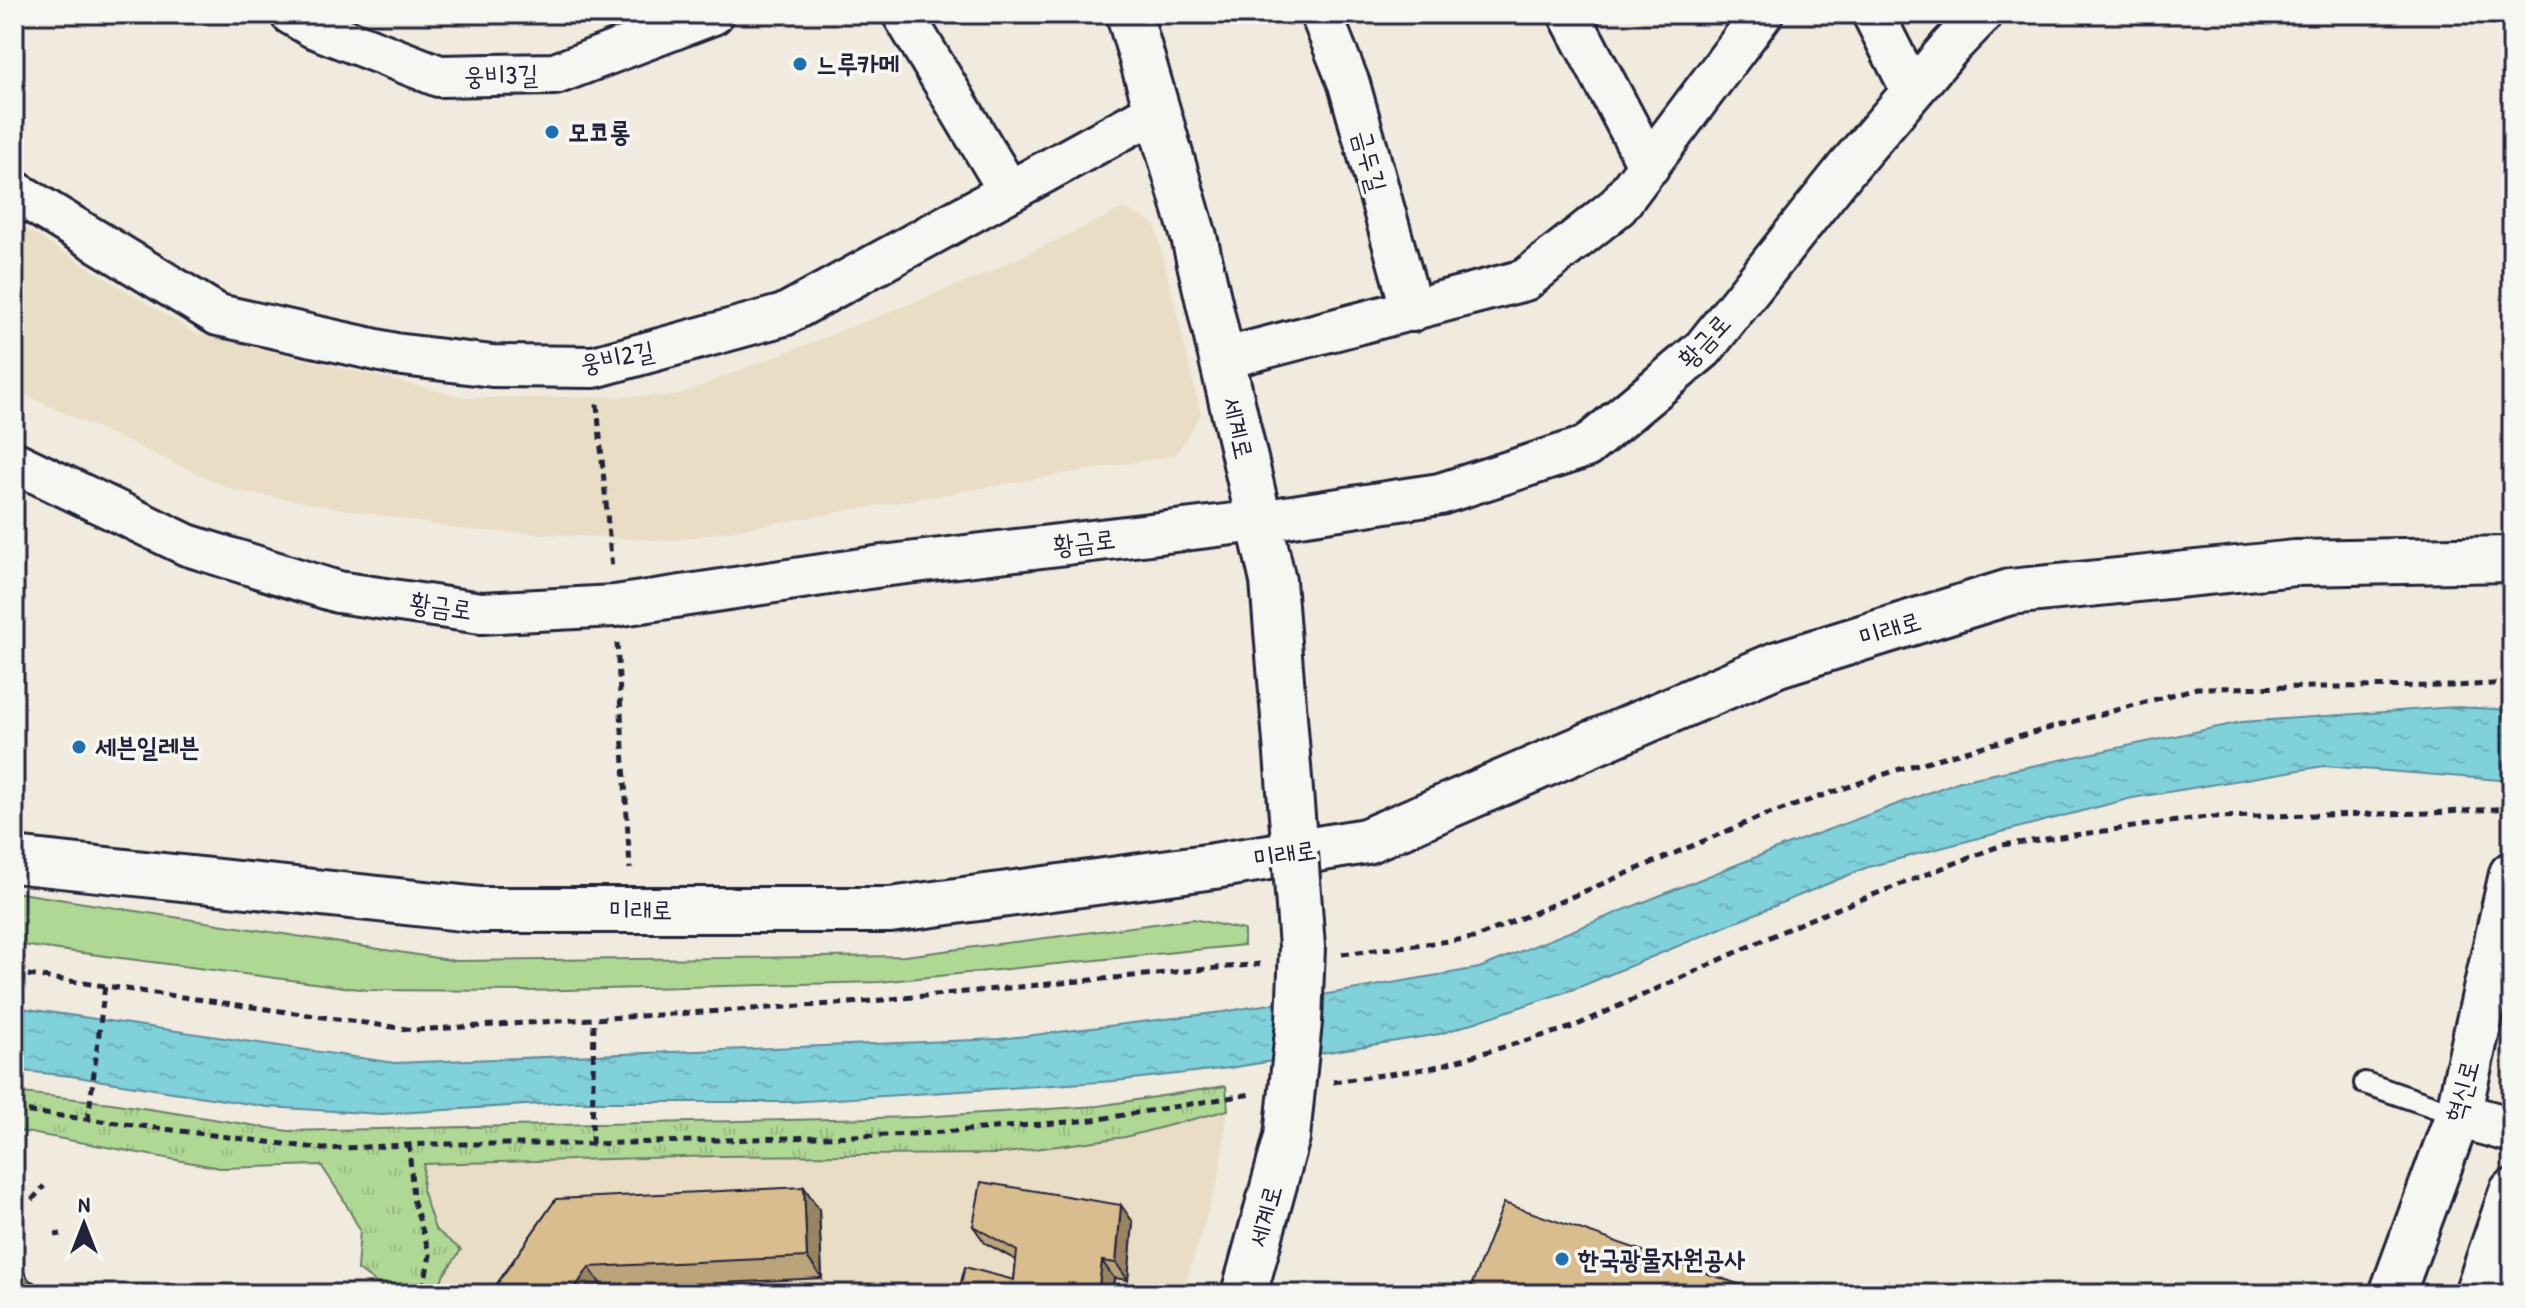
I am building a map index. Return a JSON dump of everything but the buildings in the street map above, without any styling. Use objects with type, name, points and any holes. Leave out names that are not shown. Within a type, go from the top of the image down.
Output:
[{"type":"street","name":"웅비3길","points":[[291,14],[313,27],[439,76],[555,74],[713,14]]},
{"type":"street","points":[[903,14],[1009,191]]},
{"type":"street","name":"세계로","points":[[1129,14],[1194,237],[1273,581],[1302,947],[1299,1022],[1287,1137],[1244,1294]]},
{"type":"street","name":"금두길","points":[[1321,14],[1349,84],[1412,311]]},
{"type":"street","points":[[1569,14],[1649,166]]},
{"type":"street","points":[[1222,359],[1525,280],[1618,206],[1762,14]]},
{"type":"street","points":[[1873,14],[1912,91]]},
{"type":"street","name":"황금로","points":[[14,462],[187,545],[338,592],[481,613],[615,606],[882,566],[1259,521],[1440,494],[1586,447],[1703,349],[1846,169],[1982,14]]},
{"type":"street","name":"웅비2길","points":[[14,191],[218,315],[395,354],[492,366],[594,367],[784,315],[1156,111]]},
{"type":"street","name":"미래로","points":[[14,860],[481,910],[890,910],[1366,841],[1778,664],[2010,592],[2295,563],[2512,559]]},
{"type":"street","name":"혁신로","points":[[2392,1294],[2458,1115],[2512,874]]},
{"type":"street","points":[[2458,1115],[2512,1130]]},
{"type":"street","points":[[2477,1294],[2512,1192]]},
{"type":"lane","points":[[2365,1083],[2458,1115]]},
{"type":"path","points":[[88,1120],[105,985]]},
{"type":"path","points":[[592,1144],[594,1019]]},
{"type":"path","points":[[409,1144],[413,1199],[430,1255],[422,1294]]},
{"type":"path","points":[[32,1200],[44,1186]]},
{"type":"path","points":[[14,1276],[35,1284],[47,1294]]},
{"type":"path","points":[[86,1294],[93,1282]]},
{"type":"shaded area","points":[[1124,208],[1155,224],[1201,414],[1176,455],[670,541],[465,530],[233,490],[14,390],[14,222],[195,333],[468,398],[674,396],[976,278]]},
{"type":"shaded area","points":[[1228,1110],[1219,1177],[1182,1294],[436,1294],[443,1276],[461,1250],[436,1229],[422,1189],[424,1164],[719,1156],[998,1154],[1125,1137]]},
{"type":"green space","points":[[14,892],[456,961],[905,956],[1193,919],[1244,930],[1244,945],[879,982],[526,991],[367,990],[14,944]]},
{"type":"green space","points":[[1226,1086],[1228,1110],[1125,1137],[998,1154],[719,1156],[424,1164],[422,1189],[435,1229],[461,1250],[443,1276],[436,1294],[391,1294],[357,1269],[360,1230],[321,1165],[220,1168],[14,1130],[14,1092],[111,1103],[288,1131],[919,1117],[1098,1106]]},
{"type":"water","points":[[2455,707],[2512,710],[2512,781],[2324,766],[2132,798],[1868,867],[1577,988],[1440,1034],[1229,1068],[1115,1081],[790,1102],[573,1102],[381,1114],[268,1107],[14,1070],[14,1007],[395,1063],[1000,1039],[1223,1012],[1479,968],[1776,849],[1960,781],[2242,722]]},
{"type":"place","name":"느루카메","points":[[800,64]]},
{"type":"place","name":"모코롱","points":[[552,132]]},
{"type":"place","name":"세븐일레븐","points":[[79,747]]},
{"type":"place","name":"한국광물자원공사","points":[[1562,1259]]}]
